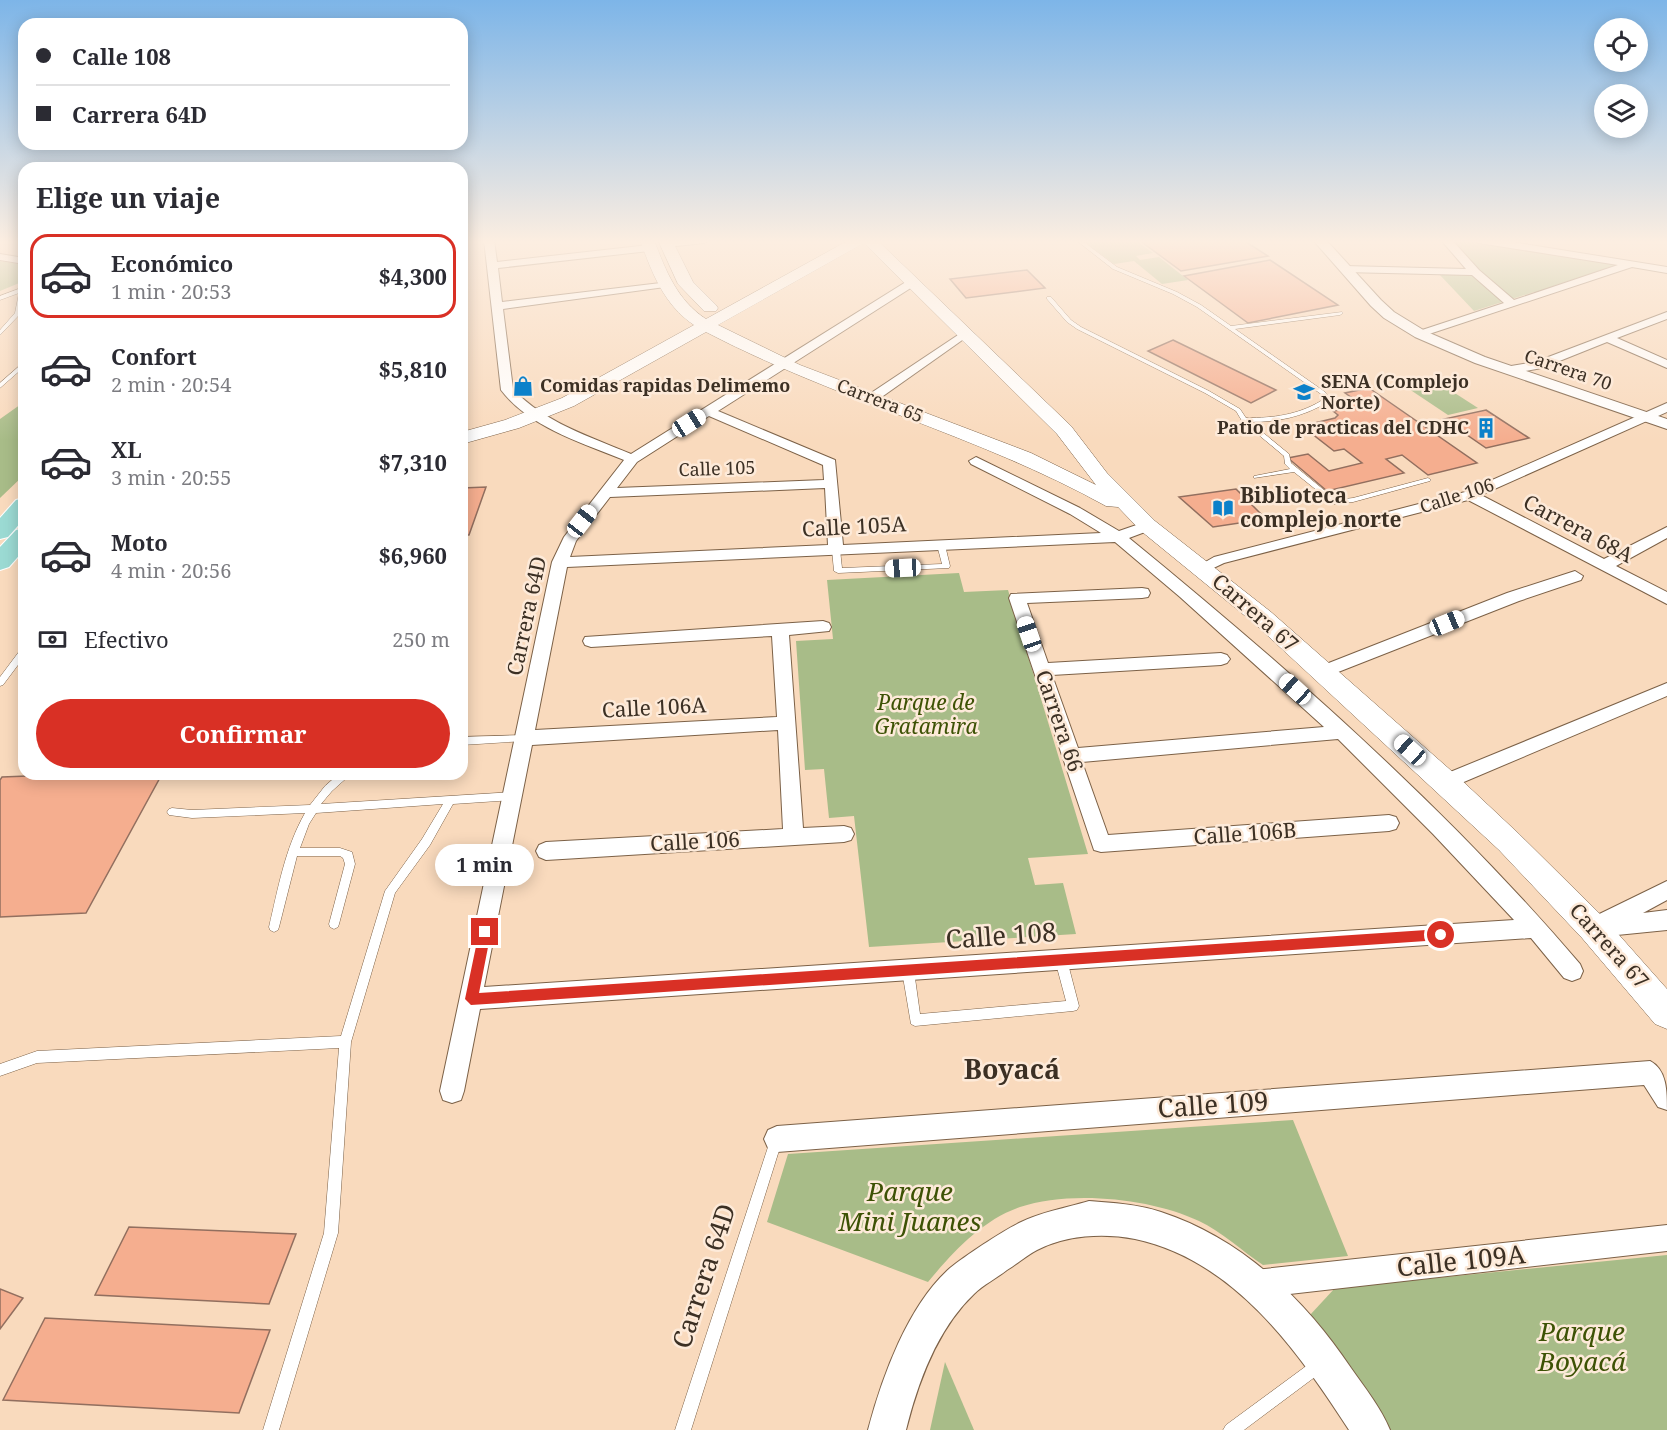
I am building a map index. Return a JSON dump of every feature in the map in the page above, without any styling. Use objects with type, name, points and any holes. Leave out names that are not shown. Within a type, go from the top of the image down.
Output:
[{"type":"main road","name":"Carrera 65","points":[[687,307],[708,317],[783,364],[1035,461],[1089,488],[1148,526]]},
{"type":"main road","name":"Carrera 65","points":[[701,307],[708,317]]},
{"type":"main road","points":[[708,317],[725,307]]},
{"type":"main road","points":[[468,436],[530,410],[552,393],[728,307]]},
{"type":"main road","name":"Carrera 67","points":[[937,307],[1064,430],[1100,477],[1148,526],[1203,568],[1446,782],[1593,928],[1667,1013]]},
{"type":"main road","points":[[468,423],[530,410]]},
{"type":"main road","points":[[0,532],[18,512]]},
{"type":"main road","points":[[0,562],[18,542]]},
{"type":"street","points":[[496,307],[507,390],[530,410],[632,459]]},
{"type":"street","name":"Carrera 64D","points":[[452,1091],[560,562],[569,540],[632,459],[874,307]]},
{"type":"street","name":"Carrera 70","points":[[1381,307],[1389,315],[1420,334],[1509,370],[1667,424]]},
{"type":"street","points":[[1420,334],[1500,307]]},
{"type":"street","points":[[1509,370],[1538,365],[1667,315]]},
{"type":"street","points":[[872,398],[964,334]]},
{"type":"street","points":[[1609,339],[1667,364]]},
{"type":"street","name":"Calle 106","points":[[1203,568],[1219,560],[1470,495],[1667,407]]},
{"type":"street","points":[[708,411],[830,463],[836,550]]},
{"type":"street","name":"Carrera 67","points":[[976,461],[1075,511],[1118,537],[1228,629],[1342,732],[1440,828],[1536,928],[1572,971]]},
{"type":"street","name":"Calle 105","points":[[604,493],[831,484]]},
{"type":"street","name":"Carrera 68A","points":[[1470,495],[1667,599]]},
{"type":"street","points":[[0,522],[18,510]]},
{"type":"street","name":"Calle 105A","points":[[560,562],[1118,537],[1148,526]]},
{"type":"street","points":[[1603,566],[1667,532]]},
{"type":"street","points":[[1322,672],[1513,597],[1575,576]]},
{"type":"street","name":"Carrera 66","points":[[1101,844],[1017,598],[1142,594]]},
{"type":"street","points":[[591,641],[823,627]]},
{"type":"street","points":[[780,630],[794,837]]},
{"type":"street","points":[[1041,669],[1221,659]]},
{"type":"street","points":[[1446,782],[1667,689]]},
{"type":"street","name":"Calle 106A","points":[[525,738],[786,723]]},
{"type":"street","points":[[1071,756],[1342,732]]},
{"type":"street","name":"Calle 106B","points":[[1101,844],[1389,823]]},
{"type":"street","name":"Calle 106","points":[[546,851],[844,834]]},
{"type":"street","points":[[1593,928],[1667,890]]},
{"type":"street","points":[[1593,928],[1667,920]]},
{"type":"street","name":"Calle 108","points":[[471,999],[1536,928]]},
{"type":"street","name":"Calle 109","points":[[777,1139],[1650,1073],[1667,1098]]},
{"type":"street","points":[[887,1430],[897,1391],[916,1348],[938,1311],[962,1281],[1030,1234],[1089,1218],[1121,1220],[1160,1228],[1208,1250],[1255,1284],[1324,1361],[1371,1430]]},
{"type":"street","name":"Calle 109A","points":[[1255,1284],[1667,1238]]},
{"type":"lane","points":[[1057,307],[1069,321],[1079,328],[1238,410],[1244,420],[1287,455],[1288,464],[1334,502],[1353,500],[1428,480]]},
{"type":"lane","points":[[1199,307],[1326,397],[1315,407],[1278,420],[1244,420]]},
{"type":"lane","points":[[1230,328],[1340,313]]},
{"type":"lane","points":[[0,333],[18,316]]},
{"type":"lane","points":[[0,386],[18,370]]},
{"type":"lane","points":[[1256,477],[1295,470]]},
{"type":"lane","points":[[836,550],[838,571],[946,566],[941,545]]},
{"type":"lane","points":[[0,683],[18,659]]},
{"type":"lane","points":[[468,741],[525,738]]},
{"type":"lane","points":[[274,927],[293,852],[310,809],[338,780]]},
{"type":"lane","points":[[172,812],[192,814],[310,809],[513,796]]},
{"type":"lane","points":[[271,1430],[331,1233],[345,1042],[390,891],[426,842],[451,799]]},
{"type":"lane","points":[[293,852],[340,852],[348,855],[350,864],[334,924]]},
{"type":"lane","points":[[908,970],[915,1020],[1073,1006],[1061,960]]},
{"type":"lane","points":[[0,1070],[37,1057],[345,1042]]},
{"type":"lane","name":"Carrera 64D","points":[[683,1430],[777,1139]]},
{"type":"lane","points":[[1231,1430],[1324,1361]]},
{"type":"green space","points":[[1470,307],[1487,307],[1474,311]]},
{"type":"green space","points":[[1433,379],[1478,408],[1448,415],[1403,385]]},
{"type":"green space","points":[[18,406],[18,481],[0,498],[0,419]]},
{"type":"green space","name":"Parque de Gratamira","points":[[959,573],[964,592],[1008,590],[1088,854],[1028,858],[1035,885],[1063,883],[1076,934],[869,947],[854,816],[829,818],[824,769],[805,770],[796,641],[833,639],[827,580]]},
{"type":"green space","name":"Parque Mini Juanes","points":[[1293,1120],[1348,1256],[1263,1265],[1215,1230],[1180,1213],[1110,1199],[1062,1199],[1020,1207],[993,1220],[969,1238],[928,1282],[767,1222],[788,1154]]},
{"type":"green space","name":"Parque Boyacá","points":[[1667,1255],[1667,1430],[1389,1430],[1310,1315],[1335,1288]]},
{"type":"green space","points":[[945,1362],[974,1430],[930,1430]]},
{"type":"building","points":[[1226,307],[1329,307],[1248,323]]},
{"type":"building","points":[[1173,340],[1276,390],[1251,403],[1148,351]]},
{"type":"building","points":[[1369,388],[1477,463],[1428,475],[1402,455],[1386,459],[1404,473],[1327,491],[1288,458],[1308,454],[1329,471],[1362,463],[1344,449],[1334,451],[1302,426],[1335,418],[1338,415],[1333,411],[1341,410],[1335,405],[1355,400],[1345,393]]},
{"type":"building","name":"Patio de practicas del CDHC","points":[[1486,410],[1529,438],[1486,448],[1444,419]]},
{"type":"building","points":[[486,487],[469,535],[468,535],[468,488]]},
{"type":"building","name":"Biblioteca complejo norte","points":[[1236,489],[1266,519],[1213,527],[1179,497]]},
{"type":"building","points":[[18,776],[18,780],[159,780],[86,913],[0,917],[0,780],[2,777]]},
{"type":"building","points":[[129,1227],[296,1234],[269,1304],[95,1295]]},
{"type":"building","points":[[0,1289],[23,1298],[0,1329]]},
{"type":"building","points":[[45,1318],[270,1330],[239,1413],[3,1400]]},
{"type":"place","name":"Comidas rapidas Delimemo","points":[[523,386]]},
{"type":"place","name":"SENA (Complejo Norte)","points":[[1304,392]]},
{"type":"place","name":"Patio de practicas del CDHC","points":[[1486,428]]},
{"type":"place","name":"Biblioteca complejo norte","points":[[1223,508]]},
{"type":"district","name":"Boyacá","points":[[1012,1070]]},
{"type":"route","points":[[485,932],[471,999],[1441,935]]}]
